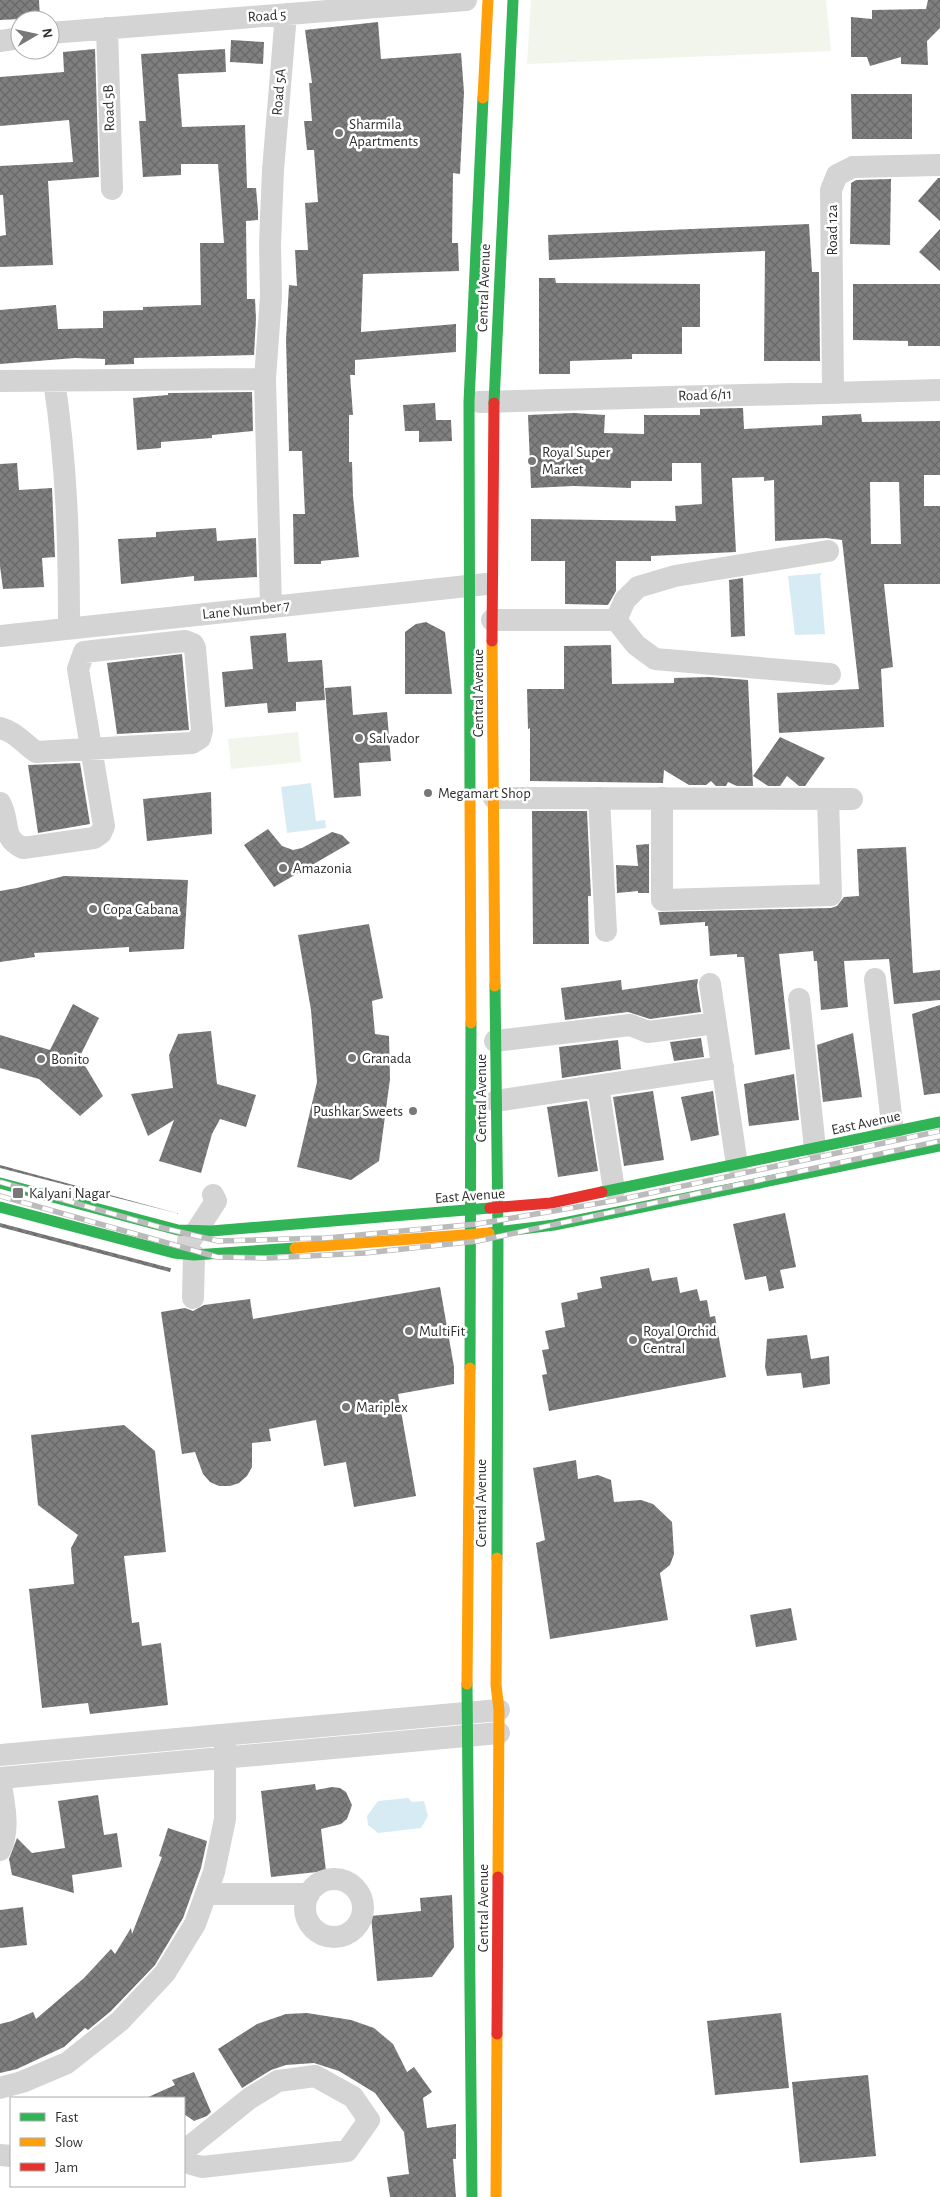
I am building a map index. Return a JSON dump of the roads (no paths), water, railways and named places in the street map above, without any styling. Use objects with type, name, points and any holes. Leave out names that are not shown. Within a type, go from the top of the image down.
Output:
[{"type":"street","name":"Road 5","points":[[60,32],[466,0]]},
{"type":"street","name":"Central Avenue","points":[[472,2197],[467,1735],[470,1234],[469,402],[488,0]]},
{"type":"street","name":"Central Avenue","points":[[496,2197],[499,1710],[496,1675],[498,1233],[491,584],[494,402],[513,0]]},
{"type":"street","name":"Road 5A","points":[[271,608],[265,378],[271,296],[270,245],[273,170],[286,14]]},
{"type":"street","name":"Road 5B","points":[[106,28],[112,189]]},
{"type":"street","name":"Road 12a","points":[[833,392],[831,190],[837,175],[853,167],[940,165]]},
{"type":"street","points":[[0,381],[265,378]]},
{"type":"street","points":[[54,380],[65,469],[69,536],[68,628]]},
{"type":"street","name":"Road 6/11","points":[[469,402],[940,390]]},
{"type":"street","points":[[616,620],[625,600],[638,587],[675,576],[828,551]]},
{"type":"street","name":"Lane Number 7","points":[[0,636],[491,584]]},
{"type":"street","points":[[492,620],[616,620]]},
{"type":"street","points":[[616,620],[636,645],[654,659],[830,674]]},
{"type":"street","points":[[0,728],[18,735],[26,745],[36,752],[91,748],[192,743],[200,738],[202,730],[195,648],[185,640],[84,652],[78,669],[91,748],[104,826],[101,833],[94,838],[23,848],[13,844],[8,836],[5,811],[0,803]]},
{"type":"street","points":[[494,798],[852,799]]},
{"type":"street","points":[[598,798],[606,931]]},
{"type":"street","points":[[662,798],[662,900],[831,895],[828,799]]},
{"type":"street","points":[[876,979],[893,1132]]},
{"type":"street","points":[[710,984],[737,1164]]},
{"type":"street","points":[[799,999],[815,1148]]},
{"type":"street","points":[[496,1041],[630,1025],[648,1032],[716,1023]]},
{"type":"street","points":[[496,1101],[723,1067]]},
{"type":"street","points":[[598,1086],[614,1190]]},
{"type":"street","name":"East Avenue","points":[[0,1183],[178,1230],[194,1232],[497,1209],[551,1203],[940,1122]]},
{"type":"street","points":[[0,1207],[156,1248],[188,1245],[248,1252],[498,1233],[554,1226],[940,1146]]},
{"type":"street","points":[[191,1287],[188,1245],[216,1201],[221,1199],[230,1229]]},
{"type":"street","points":[[0,1755],[499,1710]]},
{"type":"street","points":[[0,1850],[7,1825],[0,1778],[498,1733]]},
{"type":"street","points":[[0,2088],[22,2082],[66,2062],[120,2021],[165,1973],[195,1924],[214,1872],[225,1819],[224,1735]]},
{"type":"street","points":[[206,1894],[309,1894]]},
{"type":"street","points":[[185,2150],[250,2098],[278,2081],[315,2076],[353,2097],[369,2120],[347,2152],[202,2168],[185,2162]]},
{"type":"water","points":[[822,573],[820,576],[825,634],[795,635],[788,576]]},
{"type":"water","points":[[311,783],[316,821],[325,820],[326,828],[287,833],[281,787]]},
{"type":"water","points":[[408,1798],[412,1802],[424,1801],[428,1816],[421,1828],[378,1833],[368,1825],[367,1816],[378,1801]]},
{"type":"railway","points":[[0,1182],[163,1228],[218,1241],[327,1238],[477,1224],[618,1200],[940,1131]]},
{"type":"railway","points":[[0,1196],[217,1257],[269,1258],[365,1253],[478,1241],[940,1141]]},
{"type":"place","name":"Sharmila Apartments","points":[[339,133]]},
{"type":"place","name":"Royal Super Market","points":[[532,461]]},
{"type":"place","name":"Salvador","points":[[359,738]]},
{"type":"place","name":"Megamart Shop","points":[[428,793]]},
{"type":"place","name":"Amazonia","points":[[283,868]]},
{"type":"place","name":"Copa Cabana","points":[[93,909]]},
{"type":"place","name":"Granada","points":[[352,1058]]},
{"type":"place","name":"Bonito","points":[[41,1059]]},
{"type":"place","name":"Pushkar Sweets","points":[[413,1111]]},
{"type":"place","name":"Kalyani Nagar","points":[[18,1193]]},
{"type":"place","name":"MultiFit","points":[[409,1331]]},
{"type":"place","name":"Royal Orchid Central","points":[[633,1340]]},
{"type":"place","name":"Mariplex","points":[[346,1407]]}]
